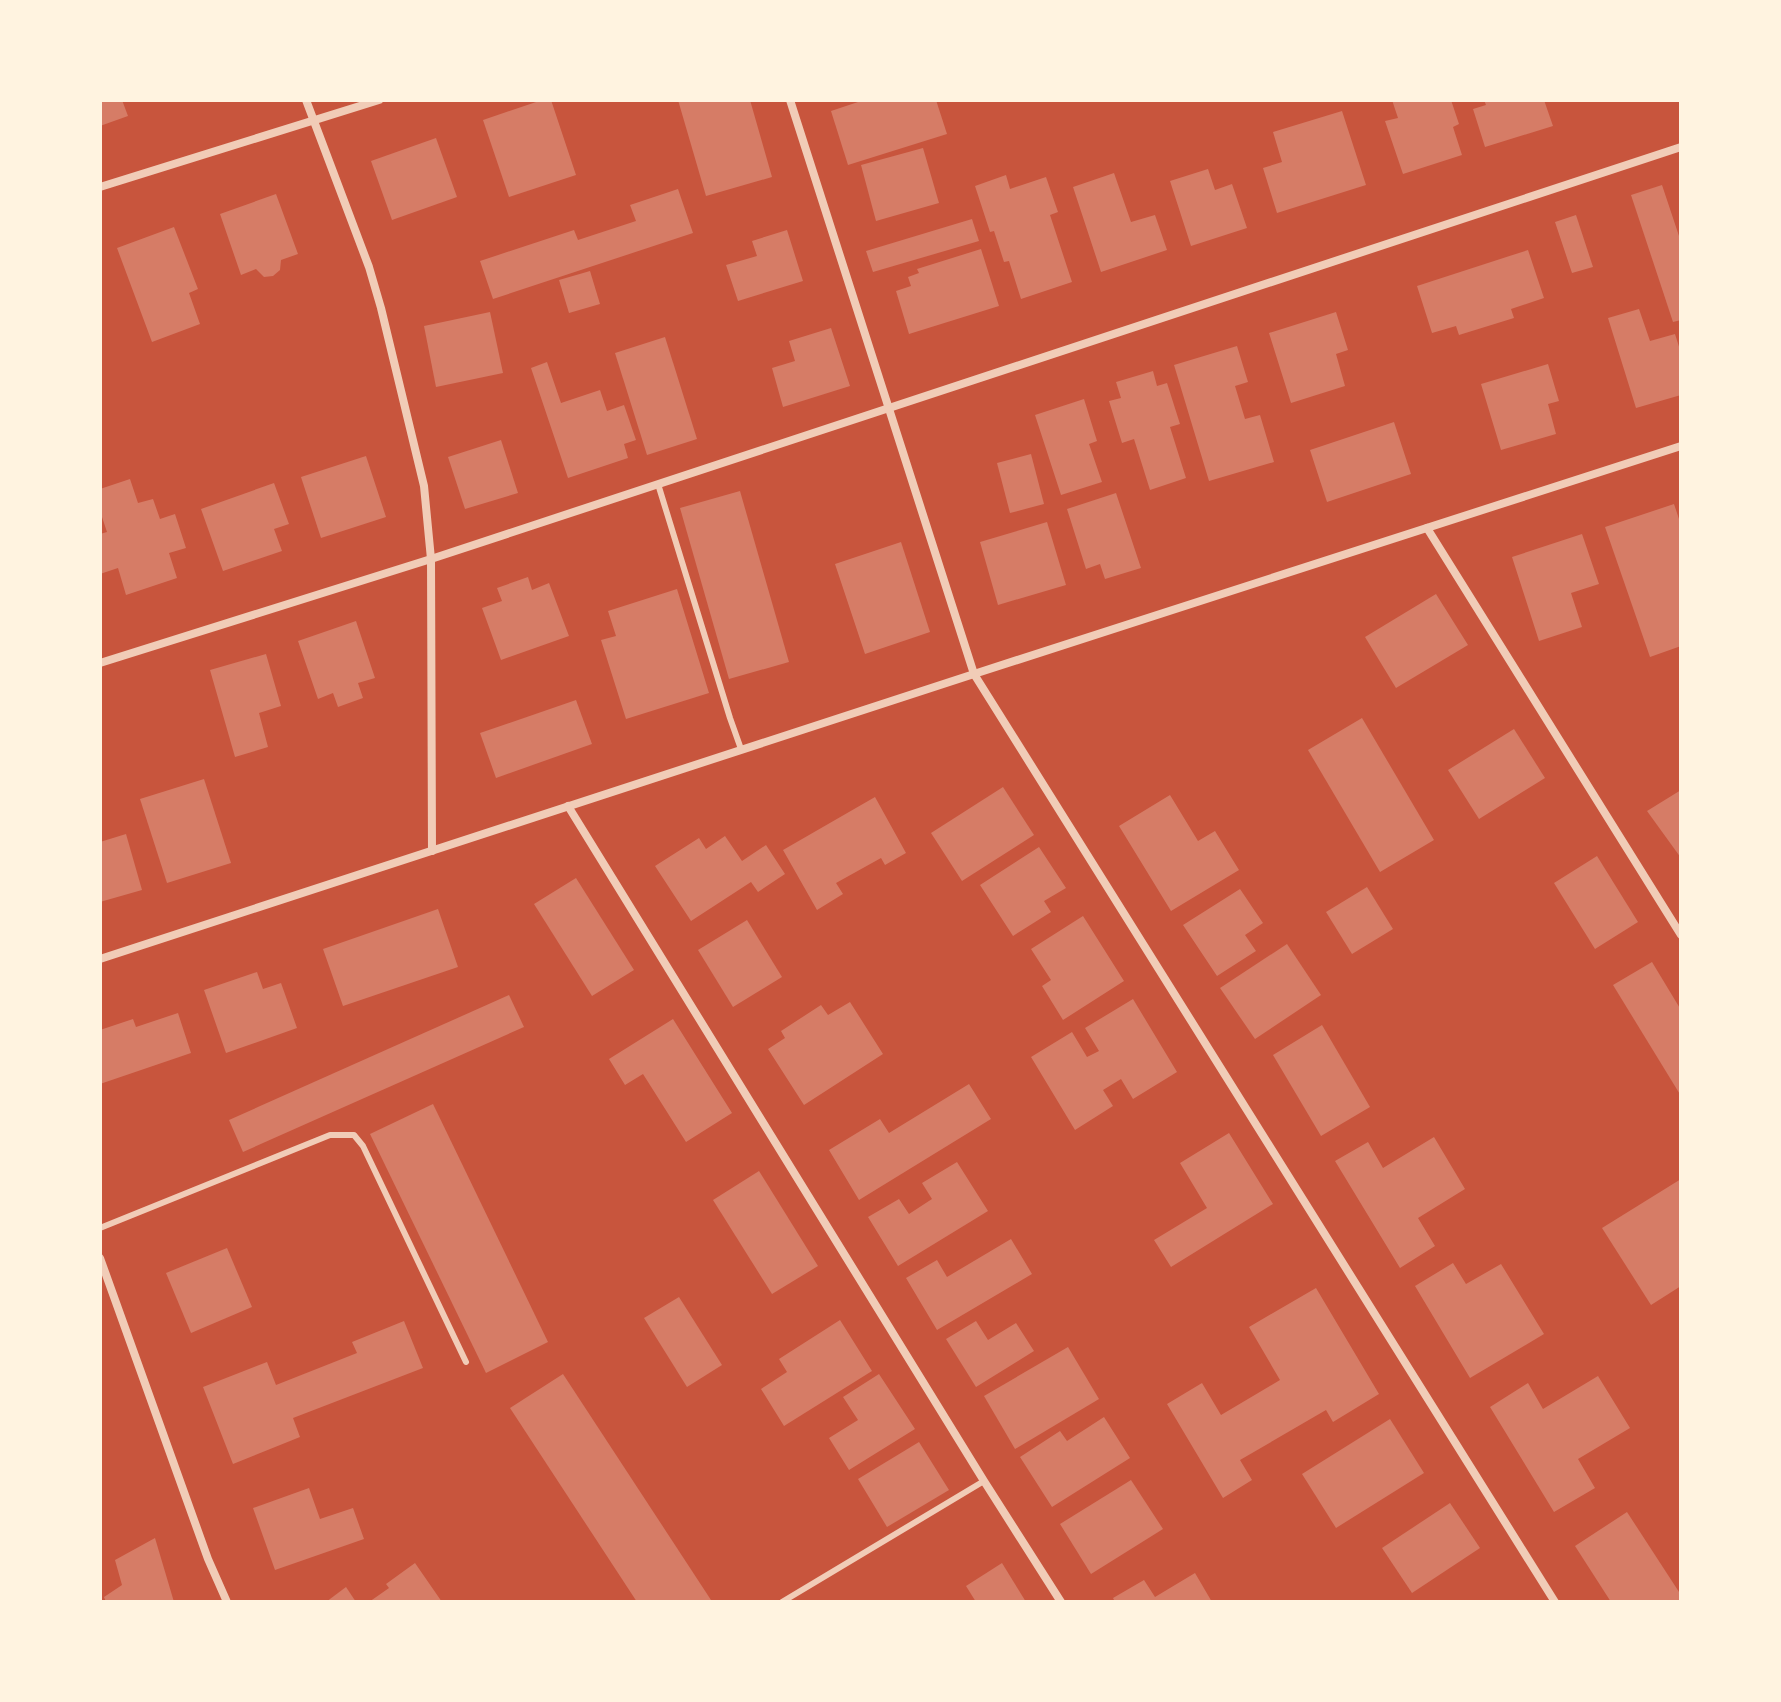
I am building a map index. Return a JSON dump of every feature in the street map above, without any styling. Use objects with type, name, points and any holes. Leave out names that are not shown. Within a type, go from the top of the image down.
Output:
[{"type":"street","points":[[306,100],[369,267],[424,486],[431,559],[432,851]]},
{"type":"street","points":[[100,187],[379,100]]},
{"type":"street","points":[[790,100],[974,674],[1555,1602]]},
{"type":"street","points":[[100,663],[431,559],[1681,147]]},
{"type":"street","points":[[100,959],[1681,446]]},
{"type":"street","points":[[1427,528],[1681,935]]},
{"type":"street","points":[[568,806],[1061,1602]]},
{"type":"street","points":[[100,1258],[208,1559],[227,1602]]},
{"type":"lane","points":[[658,484],[741,749]]},
{"type":"lane","points":[[100,1228],[330,1135],[354,1135],[363,1146],[466,1362]]},
{"type":"lane","points":[[782,1602],[984,1481]]},
{"type":"building","points":[[100,100],[122,100],[128,116],[100,126]]},
{"type":"building","points":[[542,100],[551,100],[576,175],[509,197],[483,120]]},
{"type":"building","points":[[678,100],[750,100],[772,177],[706,196]]},
{"type":"building","points":[[864,100],[936,100],[947,134],[848,165],[831,111]]},
{"type":"building","points":[[1392,100],[1451,100],[1459,124],[1453,127],[1462,155],[1403,174],[1385,121],[1398,118]]},
{"type":"building","points":[[1484,100],[1544,100],[1553,126],[1485,147],[1473,109],[1486,105]]},
{"type":"building","points":[[1342,111],[1366,185],[1277,213],[1263,168],[1282,162],[1273,132]]},
{"type":"building","points":[[436,138],[457,197],[392,220],[371,161]]},
{"type":"building","points":[[923,148],[939,203],[876,221],[861,165]]},
{"type":"building","points":[[1208,169],[1215,190],[1232,184],[1247,228],[1191,246],[1170,181]]},
{"type":"building","points":[[1114,173],[1131,222],[1155,215],[1167,250],[1101,272],[1073,187]]},
{"type":"building","points":[[1006,175],[1010,189],[1046,177],[1058,212],[1050,215],[1072,282],[1021,299],[1009,261],[1004,262],[994,231],[990,232],[975,186]]},
{"type":"building","points":[[1662,185],[1681,242],[1681,320],[1673,322],[1631,195]]},
{"type":"building","points":[[678,189],[693,233],[493,299],[480,261],[574,230],[578,240],[636,221],[630,205]]},
{"type":"building","points":[[276,194],[298,254],[281,260],[280,270],[273,276],[264,277],[256,269],[241,275],[220,214]]},
{"type":"building","points":[[1576,215],[1593,267],[1572,273],[1555,222]]},
{"type":"building","points":[[972,219],[979,241],[873,272],[866,251]]},
{"type":"building","points":[[174,227],[198,289],[189,293],[200,324],[152,342],[117,248]]},
{"type":"building","points":[[787,230],[803,281],[738,301],[726,265],[757,256],[752,241]]},
{"type":"building","points":[[981,249],[999,306],[909,334],[896,291],[911,286],[908,277],[919,273],[917,269]]},
{"type":"building","points":[[1528,250],[1544,298],[1511,309],[1514,318],[1459,335],[1456,326],[1432,333],[1417,286]]},
{"type":"building","points":[[590,271],[600,304],[569,313],[559,280]]},
{"type":"building","points":[[1639,309],[1650,341],[1675,334],[1681,353],[1681,395],[1636,408],[1608,318]]},
{"type":"building","points":[[490,312],[503,373],[436,387],[424,326]]},
{"type":"building","points":[[1336,312],[1348,350],[1336,354],[1345,386],[1291,403],[1269,333]]},
{"type":"building","points":[[831,328],[850,386],[783,407],[772,368],[795,361],[789,341]]},
{"type":"building","points":[[665,337],[697,439],[647,455],[615,353]]},
{"type":"building","points":[[1237,346],[1248,382],[1235,386],[1245,419],[1260,415],[1274,462],[1209,481],[1174,365]]},
{"type":"building","points":[[547,362],[561,403],[600,390],[607,411],[624,405],[636,440],[624,444],[628,458],[568,478],[531,368]]},
{"type":"building","points":[[1548,364],[1559,401],[1548,404],[1556,434],[1501,450],[1481,384]]},
{"type":"building","points":[[1153,371],[1157,386],[1167,383],[1180,424],[1170,427],[1186,478],[1150,490],[1134,439],[1122,443],[1109,401],[1121,398],[1116,382]]},
{"type":"building","points":[[1084,399],[1097,441],[1089,444],[1102,482],[1061,495],[1035,415]]},
{"type":"building","points":[[1394,422],[1411,474],[1327,502],[1310,450]]},
{"type":"building","points":[[501,440],[518,493],[465,509],[448,457]]},
{"type":"building","points":[[1031,454],[1044,504],[1010,513],[997,463]]},
{"type":"building","points":[[366,456],[386,517],[321,538],[301,477]]},
{"type":"building","points":[[130,479],[138,503],[153,499],[160,519],[175,514],[186,548],[169,553],[177,578],[126,595],[118,568],[100,574],[100,534],[107,532],[100,511],[100,489]]},
{"type":"building","points":[[274,483],[289,524],[274,529],[282,551],[223,571],[201,509]]},
{"type":"building","points":[[740,491],[789,662],[729,679],[680,508]]},
{"type":"building","points":[[1116,493],[1141,568],[1105,579],[1100,564],[1086,569],[1067,509]]},
{"type":"building","points":[[1674,504],[1681,525],[1681,646],[1650,657],[1605,527]]},
{"type":"building","points":[[1047,522],[1066,585],[998,605],[980,542]]},
{"type":"building","points":[[1582,534],[1599,584],[1571,593],[1582,627],[1539,641],[1512,557]]},
{"type":"building","points":[[901,542],[930,632],[865,654],[835,564]]},
{"type":"building","points":[[528,577],[532,590],[549,583],[569,636],[501,660],[482,608],[502,601],[497,588]]},
{"type":"building","points":[[677,589],[709,693],[626,719],[601,640],[616,636],[608,611]]},
{"type":"building","points":[[1436,594],[1468,645],[1396,688],[1365,637]]},
{"type":"building","points":[[356,621],[375,678],[358,683],[363,698],[338,707],[333,693],[318,699],[298,641]]},
{"type":"building","points":[[266,654],[281,706],[259,713],[268,747],[235,757],[210,670]]},
{"type":"building","points":[[576,700],[592,744],[496,778],[480,733]]},
{"type":"building","points":[[1362,718],[1434,840],[1380,872],[1308,750]]},
{"type":"building","points":[[1514,729],[1545,778],[1479,819],[1448,770]]},
{"type":"building","points":[[204,779],[231,863],[167,883],[140,799]]},
{"type":"building","points":[[1003,787],[1034,835],[962,881],[931,833]]},
{"type":"building","points":[[1681,790],[1681,858],[1647,811]]},
{"type":"building","points":[[1170,795],[1198,841],[1215,831],[1239,870],[1171,911],[1119,826]]},
{"type":"building","points":[[875,797],[906,853],[885,865],[881,858],[836,883],[843,894],[817,910],[783,850]]},
{"type":"building","points":[[126,834],[142,890],[100,902],[100,842]]},
{"type":"building","points":[[725,836],[742,861],[766,845],[785,874],[758,892],[751,882],[691,921],[655,866],[699,838],[706,849]]},
{"type":"building","points":[[1039,847],[1066,888],[1044,901],[1051,912],[1013,936],[980,885]]},
{"type":"building","points":[[1597,856],[1638,922],[1595,949],[1554,883]]},
{"type":"building","points":[[576,878],[634,970],[592,996],[534,904]]},
{"type":"building","points":[[1367,887],[1393,929],[1352,954],[1326,912]]},
{"type":"building","points":[[1240,889],[1263,923],[1245,935],[1256,951],[1217,976],[1183,925]]},
{"type":"building","points":[[438,909],[458,967],[343,1006],[323,949]]},
{"type":"building","points":[[1083,916],[1124,981],[1063,1020],[1042,986],[1051,980],[1031,949]]},
{"type":"building","points":[[747,920],[782,977],[733,1007],[698,950]]},
{"type":"building","points":[[1287,944],[1321,995],[1255,1039],[1220,988]]},
{"type":"building","points":[[1652,962],[1681,1010],[1681,1096],[1613,985]]},
{"type":"building","points":[[257,972],[263,989],[281,983],[297,1028],[226,1053],[204,990]]},
{"type":"building","points":[[509,995],[524,1027],[243,1152],[229,1120]]},
{"type":"building","points":[[1133,999],[1177,1072],[1133,1099],[1121,1079],[1103,1090],[1113,1106],[1075,1130],[1031,1057],[1072,1032],[1087,1057],[1099,1051],[1085,1028]]},
{"type":"building","points":[[850,1002],[883,1054],[804,1105],[768,1049],[785,1038],[781,1031],[821,1005],[828,1015]]},
{"type":"building","points":[[178,1013],[191,1053],[100,1084],[100,1030],[133,1019],[136,1027]]},
{"type":"building","points":[[673,1019],[732,1113],[686,1142],[643,1074],[625,1085],[609,1059]]},
{"type":"building","points":[[1322,1025],[1370,1107],[1321,1136],[1273,1055]]},
{"type":"building","points":[[969,1084],[991,1119],[859,1200],[829,1150],[880,1119],[889,1133]]},
{"type":"building","points":[[433,1104],[548,1342],[486,1373],[370,1134]]},
{"type":"building","points":[[1229,1133],[1273,1204],[1171,1267],[1154,1240],[1207,1208],[1180,1163]]},
{"type":"building","points":[[1434,1137],[1465,1189],[1418,1218],[1435,1246],[1400,1268],[1335,1161],[1368,1142],[1383,1168]]},
{"type":"building","points":[[957,1162],[988,1211],[898,1266],[868,1217],[899,1199],[909,1214],[932,1199],[922,1183]]},
{"type":"building","points":[[759,1171],[818,1266],[772,1294],[713,1200]]},
{"type":"building","points":[[1681,1179],[1681,1286],[1651,1305],[1602,1228]]},
{"type":"building","points":[[1011,1239],[1032,1274],[937,1330],[906,1278],[937,1260],[947,1277]]},
{"type":"building","points":[[227,1248],[252,1307],[191,1333],[166,1273]]},
{"type":"building","points":[[1453,1263],[1466,1284],[1501,1264],[1544,1334],[1470,1378],[1415,1286]]},
{"type":"building","points":[[1316,1288],[1379,1394],[1333,1422],[1326,1410],[1240,1460],[1252,1480],[1223,1498],[1167,1404],[1202,1383],[1221,1415],[1280,1380],[1249,1327]]},
{"type":"building","points":[[679,1297],[722,1365],[687,1387],[644,1318]]},
{"type":"building","points":[[840,1320],[872,1371],[784,1426],[761,1389],[787,1372],[779,1359]]},
{"type":"building","points":[[404,1321],[423,1368],[293,1418],[300,1437],[233,1464],[203,1387],[267,1362],[276,1385],[357,1353],[352,1342]]},
{"type":"building","points":[[976,1321],[988,1340],[1016,1323],[1034,1351],[976,1387],[946,1339]]},
{"type":"building","points":[[1068,1347],[1099,1399],[1015,1449],[984,1396]]},
{"type":"building","points":[[563,1374],[711,1600],[708,1602],[637,1602],[510,1408]]},
{"type":"building","points":[[879,1374],[915,1429],[849,1470],[829,1438],[858,1420],[843,1397]]},
{"type":"building","points":[[1598,1376],[1630,1428],[1578,1459],[1595,1488],[1554,1512],[1490,1407],[1528,1383],[1543,1409]]},
{"type":"building","points":[[1104,1417],[1130,1458],[1052,1507],[1020,1457],[1060,1431],[1067,1441]]},
{"type":"building","points":[[1390,1419],[1424,1473],[1336,1528],[1302,1474]]},
{"type":"building","points":[[919,1442],[949,1490],[887,1527],[858,1479]]},
{"type":"building","points":[[1131,1480],[1163,1529],[1091,1574],[1060,1524]]},
{"type":"building","points":[[309,1488],[320,1519],[353,1508],[364,1539],[275,1570],[253,1508]]},
{"type":"building","points":[[1450,1503],[1480,1548],[1412,1593],[1382,1548]]},
{"type":"building","points":[[1627,1512],[1681,1595],[1681,1602],[1611,1602],[1575,1546]]},
{"type":"building","points":[[155,1538],[174,1602],[106,1602],[104,1597],[122,1585],[115,1560]]},
{"type":"building","points":[[415,1563],[442,1602],[369,1602],[389,1588],[386,1584]]},
{"type":"building","points":[[1002,1563],[1026,1602],[976,1602],[966,1586]]},
{"type":"building","points":[[1195,1573],[1212,1602],[1115,1602],[1113,1598],[1144,1580],[1155,1597]]},
{"type":"building","points":[[346,1587],[356,1602],[326,1602]]}]
